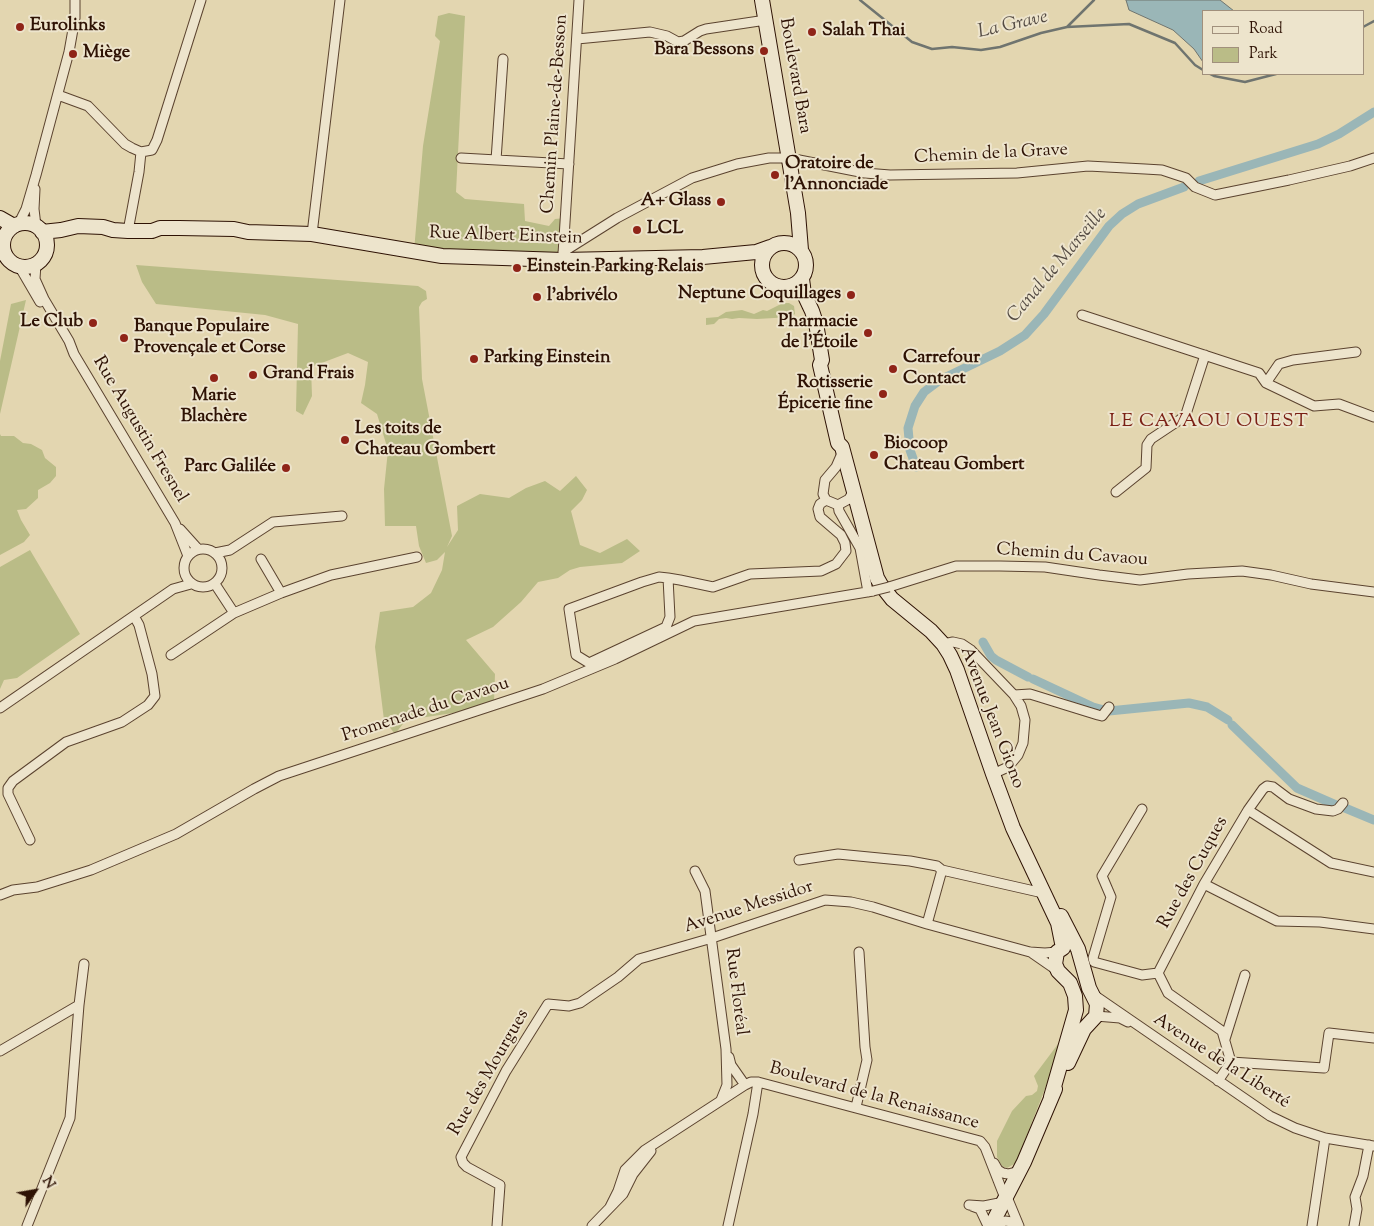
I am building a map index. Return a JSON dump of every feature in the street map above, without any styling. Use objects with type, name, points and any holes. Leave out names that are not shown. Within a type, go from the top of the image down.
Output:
[{"type":"street","points":[[36,175],[34,210],[39,229],[46,238],[47,245],[43,258],[36,264],[25,268],[10,261],[5,254],[3,245],[9,229],[26,208],[36,175],[69,52],[75,18],[75,0]]},
{"type":"street","points":[[58,95],[88,106],[125,144],[141,152],[152,150],[157,140],[201,0]]},
{"type":"street","points":[[312,234],[340,0]]},
{"type":"street","name":"Chemin Plaine-de-Besson","points":[[563,256],[579,0]]},
{"type":"street","name":"Boulevard Bara","points":[[762,0],[798,213],[800,250]]},
{"type":"street","points":[[578,39],[650,32],[667,36],[678,42],[684,41],[706,29],[766,20]]},
{"type":"street","points":[[496,160],[503,59]]},
{"type":"street","points":[[128,231],[141,152]]},
{"type":"street","points":[[461,158],[569,164]]},
{"type":"street","name":"Chemin de la Grave","points":[[563,256],[617,218],[692,178],[737,164],[769,158],[789,158],[874,175],[1017,173],[1088,166],[1162,170],[1193,184],[1203,191],[1215,195],[1350,166],[1374,158]]},
{"type":"street","name":"Boulevard Bara","points":[[774,245],[789,232],[792,225],[794,188]]},
{"type":"street","points":[[0,218],[9,229]]},
{"type":"street","points":[[9,229],[27,224],[39,229]]},
{"type":"street","name":"Rue Albert Einstein","points":[[39,229],[61,230],[78,226],[103,227],[113,230],[152,231],[160,235],[232,236],[248,232],[312,234],[442,256],[703,257],[756,252],[774,245]]},
{"type":"street","name":"Rue Albert Einstein","points":[[47,245],[69,233],[78,231],[104,233],[113,230]]},
{"type":"street","points":[[802,279],[791,287],[784,288],[776,287],[770,283],[762,269],[765,253],[774,245],[786,243],[794,245],[804,255],[806,267],[802,279],[804,294],[816,323],[822,360],[820,365],[838,444],[842,449],[854,490],[878,589]]},
{"type":"street","name":"Rue Albert Einstein","points":[[703,257],[748,262],[762,269]]},
{"type":"street","name":"Rue Augustin Fresnel","points":[[36,264],[36,282],[44,299],[70,341],[74,354]]},
{"type":"street","name":"Rue Augustin Fresnel","points":[[19,266],[175,523],[188,556]]},
{"type":"street","points":[[784,288],[799,302],[806,314],[816,323]]},
{"type":"street","points":[[1082,315],[1259,373],[1266,383],[1314,406],[1339,404],[1374,417]]},
{"type":"street","points":[[1266,383],[1278,364],[1293,360],[1356,352]]},
{"type":"street","points":[[1116,492],[1146,468],[1147,445],[1151,439],[1181,420],[1186,414],[1205,355]]},
{"type":"street","points":[[838,505],[826,500],[823,494],[825,480],[836,467],[842,449]]},
{"type":"street","points":[[838,505],[849,499],[854,490]]},
{"type":"street","points":[[668,578],[670,616],[666,627],[589,663],[576,655],[569,609],[642,582],[659,577],[668,578],[713,587],[750,574],[821,571],[836,564],[846,551],[845,543],[841,535],[820,517],[818,509],[820,504],[826,500]]},
{"type":"street","points":[[838,505],[839,511],[860,548],[878,589]]},
{"type":"street","points":[[173,590],[184,572],[185,561],[188,556],[198,549],[205,549],[215,553],[230,550],[273,522],[342,516]]},
{"type":"street","name":"Rue Augustin Fresnel","points":[[175,523],[198,549]]},
{"type":"street","points":[[221,563],[230,550]]},
{"type":"street","points":[[0,708],[173,590],[191,584],[203,588],[215,584],[222,573],[221,563],[215,553]]},
{"type":"street","points":[[171,655],[234,613],[281,593],[331,575],[417,557]]},
{"type":"street","points":[[261,559],[281,593]]},
{"type":"street","name":"Chemin du Cavaou","points":[[878,589],[956,566],[1000,566],[1045,567],[1140,580],[1188,574],[1242,571],[1271,574],[1311,584],[1374,592]]},
{"type":"street","points":[[184,572],[191,584]]},
{"type":"street","points":[[215,584],[234,613]]},
{"type":"street","name":"Avenue Jean Giono","points":[[878,589],[931,631],[943,644],[957,670],[1013,828],[1058,923],[1060,950],[1055,964],[1058,971]]},
{"type":"street","name":"Promenade du Cavaou","points":[[0,894],[13,890],[37,887],[91,870],[176,834],[280,776],[543,689],[615,659],[694,620],[878,589]]},
{"type":"street","points":[[30,840],[8,794],[8,788],[13,781],[66,742],[122,722],[148,705],[156,696],[140,625],[134,616]]},
{"type":"street","points":[[943,644],[953,642],[962,644],[970,650],[1014,695],[1021,706],[1025,720],[1023,743],[1018,755],[1008,766],[993,774]]},
{"type":"street","points":[[1014,695],[1030,694],[1102,716],[1107,710]]},
{"type":"street","points":[[1248,810],[1267,786],[1273,787],[1288,799],[1300,805],[1333,811],[1341,806]]},
{"type":"street","points":[[1142,809],[1102,876],[1110,897],[1093,958],[1094,962],[1142,975],[1158,973],[1168,993],[1222,1031],[1230,1062],[1218,1081]]},
{"type":"street","name":"Rue des Cuques","points":[[1158,973],[1204,884],[1248,810],[1331,863],[1374,872]]},
{"type":"street","points":[[799,860],[838,854],[910,861],[1043,893]]},
{"type":"street","name":"Avenue Jean Giono","points":[[1026,856],[1078,949],[1087,981],[1097,1004],[1094,1018]]},
{"type":"street","points":[[927,924],[942,870]]},
{"type":"street","name":"Rue Floréal","points":[[695,871],[705,891],[726,1049],[727,1085],[721,1100]]},
{"type":"street","points":[[1204,884],[1277,921],[1320,922],[1374,929]]},
{"type":"street","name":"Avenue Messidor","points":[[548,1004],[569,1006],[580,1003],[639,960],[825,900],[851,902],[1030,952],[1045,954],[1060,950]]},
{"type":"street","points":[[1060,950],[1069,947],[1078,949]]},
{"type":"street","points":[[856,1107],[867,1060],[859,952]]},
{"type":"street","name":"Avenue Messidor","points":[[1030,952],[1058,971]]},
{"type":"street","points":[[27,1226],[70,1118],[84,964]]},
{"type":"street","points":[[991,1226],[1035,1139],[1051,1097],[1076,1010],[1075,996],[1070,983],[1058,971]]},
{"type":"street","points":[[1224,1039],[1246,975]]},
{"type":"street","name":"Avenue de la Liberté","points":[[1093,994],[1270,1116],[1295,1128],[1325,1138],[1371,1146]]},
{"type":"street","name":"Rue des Mourgues","points":[[497,1226],[500,1185],[467,1167],[461,1156],[506,1071],[548,1004]]},
{"type":"street","points":[[0,1051],[79,1005]]},
{"type":"street","points":[[1076,1010],[1082,1016],[1094,1018]]},
{"type":"street","points":[[1051,1097],[1084,1029],[1094,1018]]},
{"type":"street","name":"Avenue de la Liberté","points":[[1094,1018],[1120,1018],[1137,1026]]},
{"type":"street","points":[[1230,1062],[1324,1068],[1329,1032],[1374,1038]]},
{"type":"street","name":"Rue Floréal","points":[[726,1049],[732,1065],[745,1085]]},
{"type":"street","name":"Boulevard de la Renaissance","points":[[592,1226],[610,1207],[618,1192],[625,1170],[645,1150],[752,1082],[856,1107],[975,1139],[980,1141],[998,1170],[1008,1174],[1020,1171]]},
{"type":"street","points":[[728,1226],[753,1114],[758,1082]]},
{"type":"street","points":[[1312,1226],[1325,1138]]},
{"type":"street","points":[[1354,1226],[1357,1208],[1355,1197],[1371,1146]]},
{"type":"street","points":[[988,1155],[1018,1226]]},
{"type":"street","points":[[991,1226],[980,1209],[969,1205],[984,1206],[1006,1199]]},
{"type":"street","points":[[991,1226],[1005,1221],[1012,1222],[1018,1226]]},
{"type":"green space","points":[[449,13],[465,16],[456,192],[465,199],[524,204],[525,221],[549,226],[555,219],[565,218],[563,260],[414,251],[423,146],[440,41],[435,36],[438,16]]},
{"type":"green space","points":[[136,265],[418,286],[426,291],[427,299],[419,307],[422,379],[452,536],[447,547],[458,530],[457,506],[480,494],[509,498],[526,488],[545,481],[560,491],[576,476],[587,490],[582,500],[571,511],[580,545],[600,553],[627,539],[640,551],[622,563],[580,567],[570,570],[558,578],[538,582],[521,602],[493,627],[466,640],[495,674],[494,702],[460,712],[406,720],[395,734],[384,720],[375,647],[380,612],[413,607],[431,593],[442,570],[445,552],[437,560],[426,563],[419,546],[416,526],[385,526],[384,489],[388,450],[377,414],[361,403],[368,362],[348,353],[311,367],[312,396],[303,415],[296,411],[298,324],[265,315],[156,304],[142,282]]},
{"type":"green space","points":[[26,300],[0,414],[0,361],[11,304]]},
{"type":"green space","points":[[783,303],[789,303],[794,306],[795,314],[791,317],[757,319],[726,318],[719,319],[714,324],[706,325],[706,318],[718,317],[726,312],[742,310],[754,314],[763,310],[767,311]]},
{"type":"green space","points":[[0,434],[1,436],[14,436],[23,443],[31,444],[42,450],[45,458],[56,467],[56,476],[50,483],[38,490],[38,498],[26,509],[17,510],[30,535],[24,542],[0,555]]},
{"type":"green space","points":[[30,550],[80,634],[17,678],[4,680],[0,689],[0,567]]},
{"type":"green space","points":[[1058,1044],[1060,1045],[1057,1058],[1016,1163],[1007,1168],[1002,1166],[997,1157],[997,1141],[1012,1111],[1026,1096],[1032,1095],[1037,1091],[1038,1086],[1034,1076]]},
{"type":"water","points":[[1126,0],[1220,0],[1233,10],[1202,10],[1202,61],[1194,49],[1173,30],[1129,10]]},
{"type":"waterway","name":"La Grave","points":[[860,0],[912,42],[932,49],[952,47],[981,50],[1000,47],[1041,33],[1067,27],[1129,24],[1175,43],[1195,65],[1202,69]]},
{"type":"waterway","points":[[1067,27],[1094,0]]},
{"type":"waterway","name":"La Grave","points":[[1364,26],[1374,21]]},
{"type":"waterway","name":"La Grave","points":[[1212,75],[1245,82],[1272,75]]},
{"type":"waterway","name":"Canal de Marseille","points":[[1199,181],[1318,144],[1339,134],[1374,112]]},
{"type":"waterway","name":"Canal de Marseille","points":[[916,467],[910,450],[908,428],[915,406],[924,392],[940,380],[1000,351],[1025,335],[1044,314],[1109,226],[1122,214],[1138,204],[1184,187]]},
{"type":"waterway","name":"Canal de Marseille","points":[[983,642],[991,656],[996,660],[1028,677]]},
{"type":"waterway","name":"Canal de Marseille","points":[[1033,679],[1093,707],[1104,710]]},
{"type":"waterway","name":"Canal de Marseille","points":[[1109,711],[1189,703],[1207,707],[1228,720]]},
{"type":"waterway","name":"Canal de Marseille","points":[[1232,725],[1297,788],[1336,805]]},
{"type":"waterway","name":"Canal de Marseille","points":[[1345,808],[1374,820]]},
{"type":"place","name":"Eurolinks","points":[[20,27]]},
{"type":"place","name":"Salah Thai","points":[[812,32]]},
{"type":"place","name":"Bara Bessons","points":[[764,51]]},
{"type":"place","name":"Miège","points":[[73,54]]},
{"type":"place","name":"Oratoire de l'Annonciade","points":[[775,175]]},
{"type":"place","name":"A+ Glass","points":[[721,202]]},
{"type":"place","name":"LCL","points":[[637,230]]},
{"type":"place","name":"Einstein Parking Relais","points":[[517,268]]},
{"type":"place","name":"Neptune Coquillages","points":[[851,295]]},
{"type":"place","name":"l'abrivélo","points":[[537,297]]},
{"type":"place","name":"Le Club","points":[[93,323]]},
{"type":"place","name":"Pharmacie de l'Étoile","points":[[868,333]]},
{"type":"place","name":"Banque Populaire Provençale et Corse","points":[[124,338]]},
{"type":"place","name":"Parking Einstein","points":[[474,359]]},
{"type":"place","name":"Carrefour Contact","points":[[893,369]]},
{"type":"place","name":"Grand Frais","points":[[253,375]]},
{"type":"place","name":"Marie Blachère","points":[[214,378]]},
{"type":"place","name":"Rotisserie Épicerie fine","points":[[883,394]]},
{"type":"place","name":"Les toits de Chateau Gombert","points":[[345,440]]},
{"type":"place","name":"Biocoop Chateau Gombert","points":[[874,455]]},
{"type":"place","name":"Parc Galilée","points":[[286,468]]},
{"type":"district","name":"LE CAVAOU OUEST","points":[[1209,423]]}]
